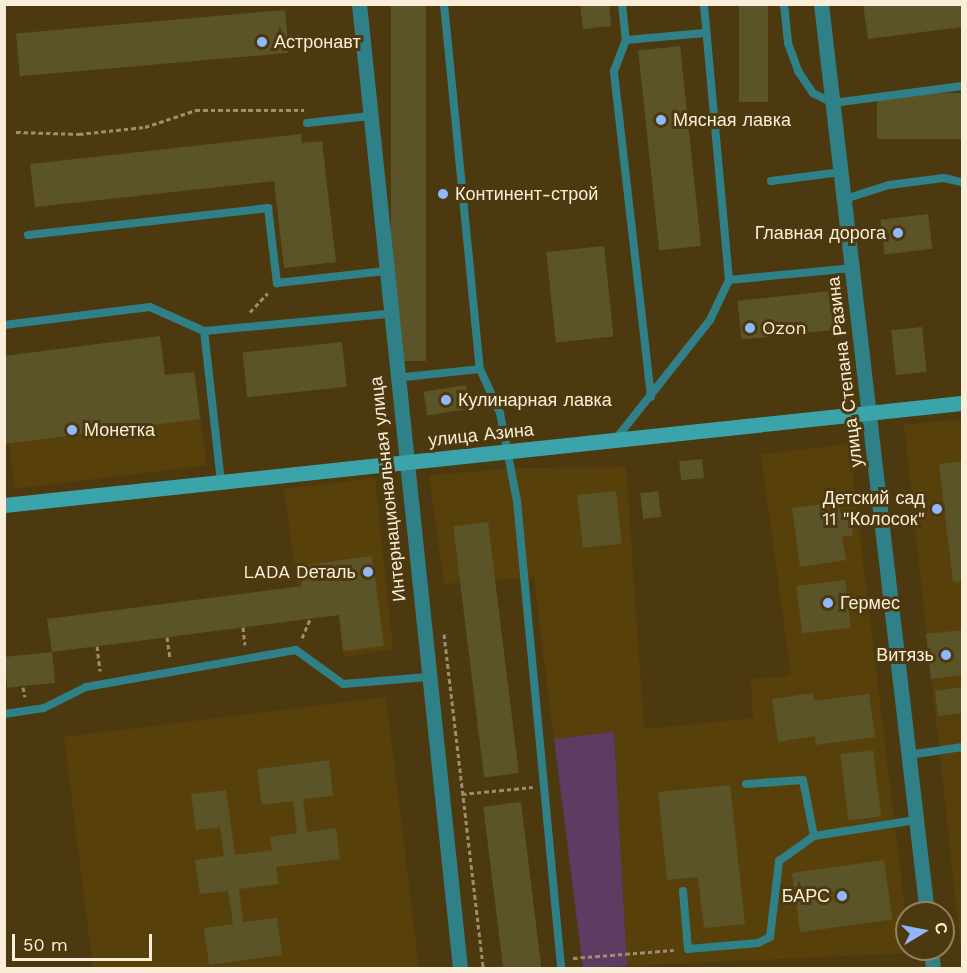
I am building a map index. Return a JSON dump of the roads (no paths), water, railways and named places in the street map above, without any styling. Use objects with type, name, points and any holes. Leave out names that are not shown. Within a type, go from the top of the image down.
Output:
[{"type":"main road","name":"улица Азина","points":[[4,505],[963,403]]},
{"type":"street","name":"Интернациональная улица","points":[[359,4],[395,378],[460,969]]},
{"type":"street","name":"улица Степана Разина","points":[[821,4],[926,901]]},
{"type":"lane","points":[[444,4],[480,369],[500,413],[510,451],[560,964]]},
{"type":"lane","points":[[622,4],[626,40],[614,71],[651,397]]},
{"type":"lane","points":[[615,440],[710,320],[729,280],[704,4]]},
{"type":"lane","points":[[784,4],[788,43],[798,71],[813,93],[833,103],[963,86]]},
{"type":"lane","points":[[626,40],[705,33]]},
{"type":"lane","points":[[307,123],[370,116]]},
{"type":"lane","points":[[771,181],[841,172]]},
{"type":"lane","points":[[845,199],[889,185],[944,178],[963,182]]},
{"type":"lane","points":[[28,235],[268,208],[277,283],[385,271]]},
{"type":"lane","points":[[729,280],[853,268]]},
{"type":"lane","points":[[4,325],[150,307],[204,331],[389,314]]},
{"type":"lane","points":[[204,331],[221,482]]},
{"type":"lane","points":[[395,378],[480,369]]},
{"type":"lane","points":[[4,714],[44,708],[86,687],[296,650],[343,684],[428,677]]},
{"type":"lane","points":[[909,755],[963,747]]},
{"type":"lane","points":[[746,784],[803,780],[814,836]]},
{"type":"lane","points":[[683,891],[688,949],[758,943],[770,937],[779,861],[814,836],[916,820]]},
{"type":"place","name":"Астронавт","points":[[262,42]]},
{"type":"place","name":"Мясная лавка","points":[[661,120]]},
{"type":"place","name":"Континент-строй","points":[[443,194]]},
{"type":"place","name":"Главная дорога","points":[[898,233]]},
{"type":"place","name":"Ozon","points":[[750,328]]},
{"type":"place","name":"Кулинарная лавка","points":[[446,400]]},
{"type":"place","name":"Монетка","points":[[72,430]]},
{"type":"place","name":"Детский сад 11 \"Колосок\"","points":[[937,509]]},
{"type":"place","name":"LADA Dеталь","points":[[368,572]]},
{"type":"place","name":"Гермес","points":[[828,603]]},
{"type":"place","name":"Витязь","points":[[946,655]]},
{"type":"place","name":"БАРС","points":[[842,896]]}]
